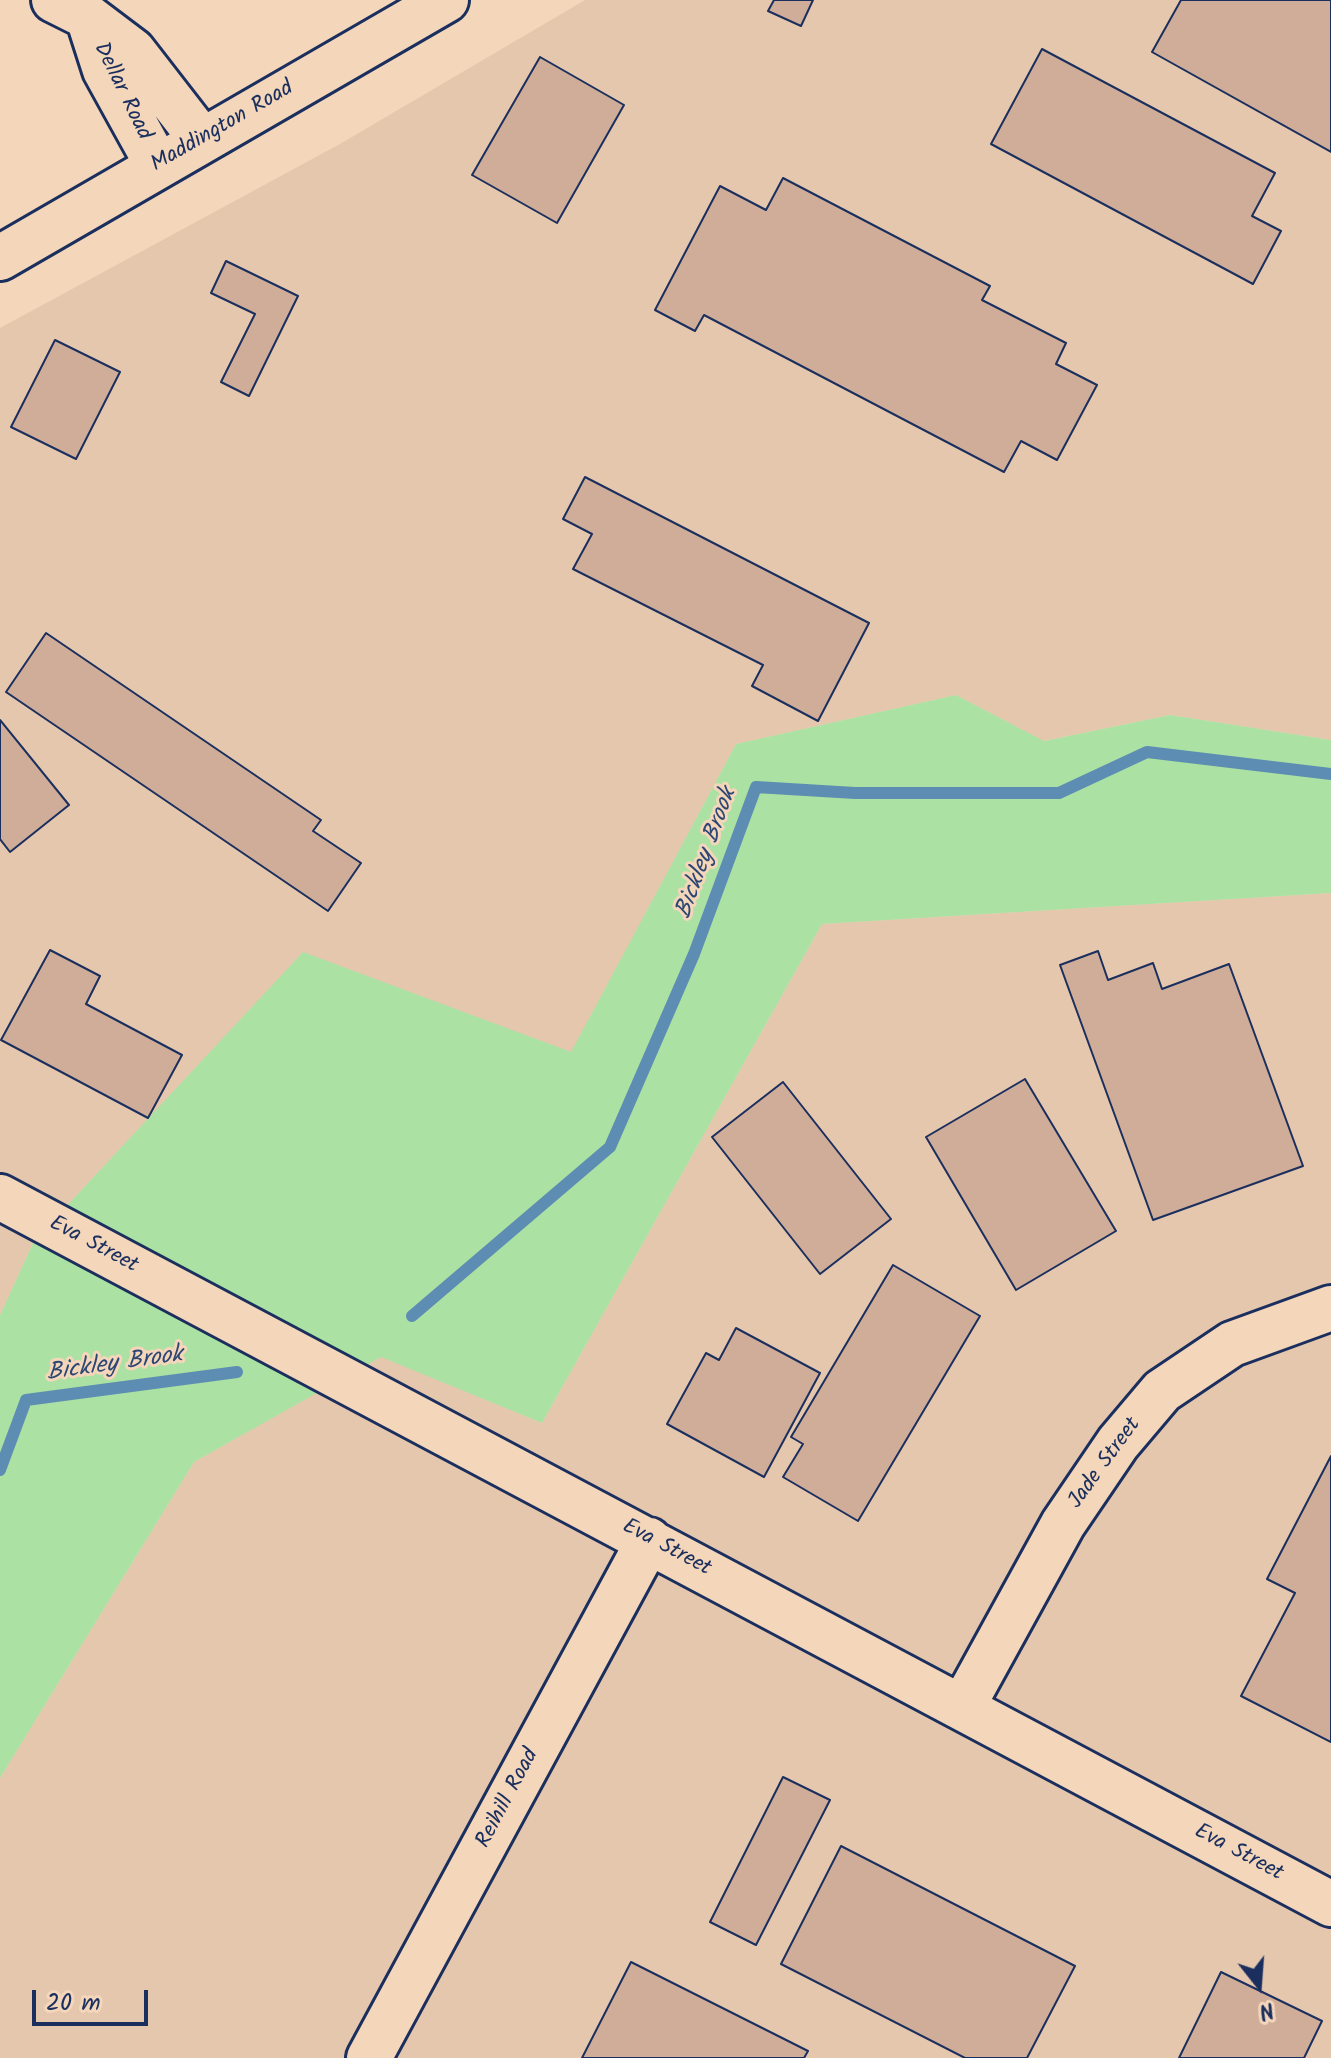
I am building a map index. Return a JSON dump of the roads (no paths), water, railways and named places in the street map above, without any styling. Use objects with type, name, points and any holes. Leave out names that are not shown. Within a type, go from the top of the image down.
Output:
[{"type":"street","name":"Maddington Road","points":[[0,258],[446,0]]},
{"type":"street","name":"Dellar Road","points":[[71,8],[133,51],[202,140]]},
{"type":"street","name":"Dellar Road","points":[[71,8],[158,166]]},
{"type":"street","name":"Eva Street","points":[[0,1197],[1331,1904]]},
{"type":"street","name":"Jade Street","points":[[963,1706],[1063,1524],[1118,1443],[1162,1391],[1232,1344],[1331,1308]]},
{"type":"street","name":"Reihill Road","points":[[369,2058],[649,1540]]},
{"type":"waterway","name":"Bickley Brook","points":[[412,1316],[610,1147],[694,954],[756,787],[855,793],[1059,793],[1147,752],[1331,774]]},
{"type":"waterway","name":"Bickley Brook","points":[[0,1470],[26,1400],[237,1372]]}]
